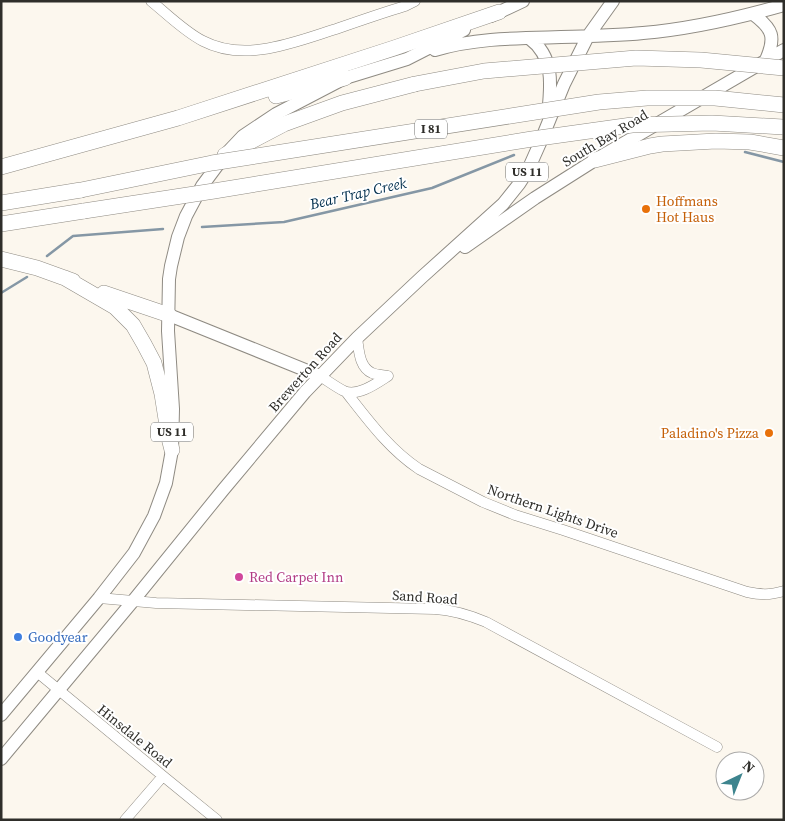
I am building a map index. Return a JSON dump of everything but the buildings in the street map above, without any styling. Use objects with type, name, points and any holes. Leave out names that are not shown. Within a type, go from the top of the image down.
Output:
[{"type":"highway","points":[[1,167],[178,118],[403,45],[499,7]]},
{"type":"highway","points":[[225,155],[284,124],[342,103],[415,84],[484,71],[636,58],[702,60],[784,68]]},
{"type":"highway","points":[[178,118],[252,102],[345,78]]},
{"type":"highway","name":"I 81","points":[[1,203],[81,190],[212,163],[599,102],[647,98],[715,98],[784,105]]},
{"type":"highway","name":"I 81","points":[[1,224],[532,139],[632,125],[712,123],[784,127]]},
{"type":"highway","points":[[595,160],[662,144],[716,141],[750,142],[784,148]]},
{"type":"highway","points":[[1,259],[37,268],[168,315]]},
{"type":"highway","points":[[65,278],[115,307],[133,325],[154,364],[162,394],[172,450]]},
{"type":"main road","name":"US 11","points":[[1,715],[99,598],[134,553],[154,516],[166,484],[172,450],[173,409],[168,331],[171,266],[184,221],[190,206],[202,186],[225,155],[244,136],[276,114],[345,78],[407,59],[499,7],[523,1]]},
{"type":"main road","name":"Brewerton Road","points":[[1,759],[223,490],[320,376],[357,338],[503,204],[528,170],[564,84],[588,36],[613,1]]},
{"type":"main road","points":[[407,59],[448,46],[498,39],[662,31],[753,14],[784,5]]},
{"type":"main road","points":[[753,14],[767,26],[772,37],[772,48],[766,60]]},
{"type":"main road","points":[[529,38],[537,44],[542,52],[550,76],[548,125]]},
{"type":"main road","name":"South Bay Road","points":[[422,277],[535,198],[595,160],[784,50]]},
{"type":"main road","points":[[168,315],[320,376]]},
{"type":"street","points":[[151,1],[203,41],[227,50],[255,50],[276,48],[405,6],[414,1]]},
{"type":"street","points":[[320,376],[346,392],[356,392],[369,388],[388,376],[372,373],[364,366],[357,338]]},
{"type":"street","name":"Northern Lights Drive","points":[[346,392],[390,445],[410,463],[419,470],[483,502],[515,515],[747,592],[762,595],[784,591]]},
{"type":"street","name":"Sand Road","points":[[99,598],[156,603],[435,608],[467,614],[486,622],[717,747]]},
{"type":"street","name":"Hinsdale Road","points":[[37,672],[218,820]]},
{"type":"street","points":[[125,820],[162,776]]},
{"type":"waterway","name":"Bear Trap Creek","points":[[745,152],[784,162]]},
{"type":"waterway","name":"Bear Trap Creek","points":[[202,227],[284,222],[432,188],[514,155]]},
{"type":"waterway","name":"Bear Trap Creek","points":[[47,256],[73,236],[163,229]]},
{"type":"waterway","name":"Bear Trap Creek","points":[[1,293],[27,277]]},
{"type":"place","name":"Hoffmans Hot Haus","points":[[646,209]]},
{"type":"place","name":"Paladino's Pizza","points":[[769,433]]},
{"type":"place","name":"Red Carpet Inn","points":[[239,577]]},
{"type":"place","name":"Goodyear","points":[[18,637]]}]
